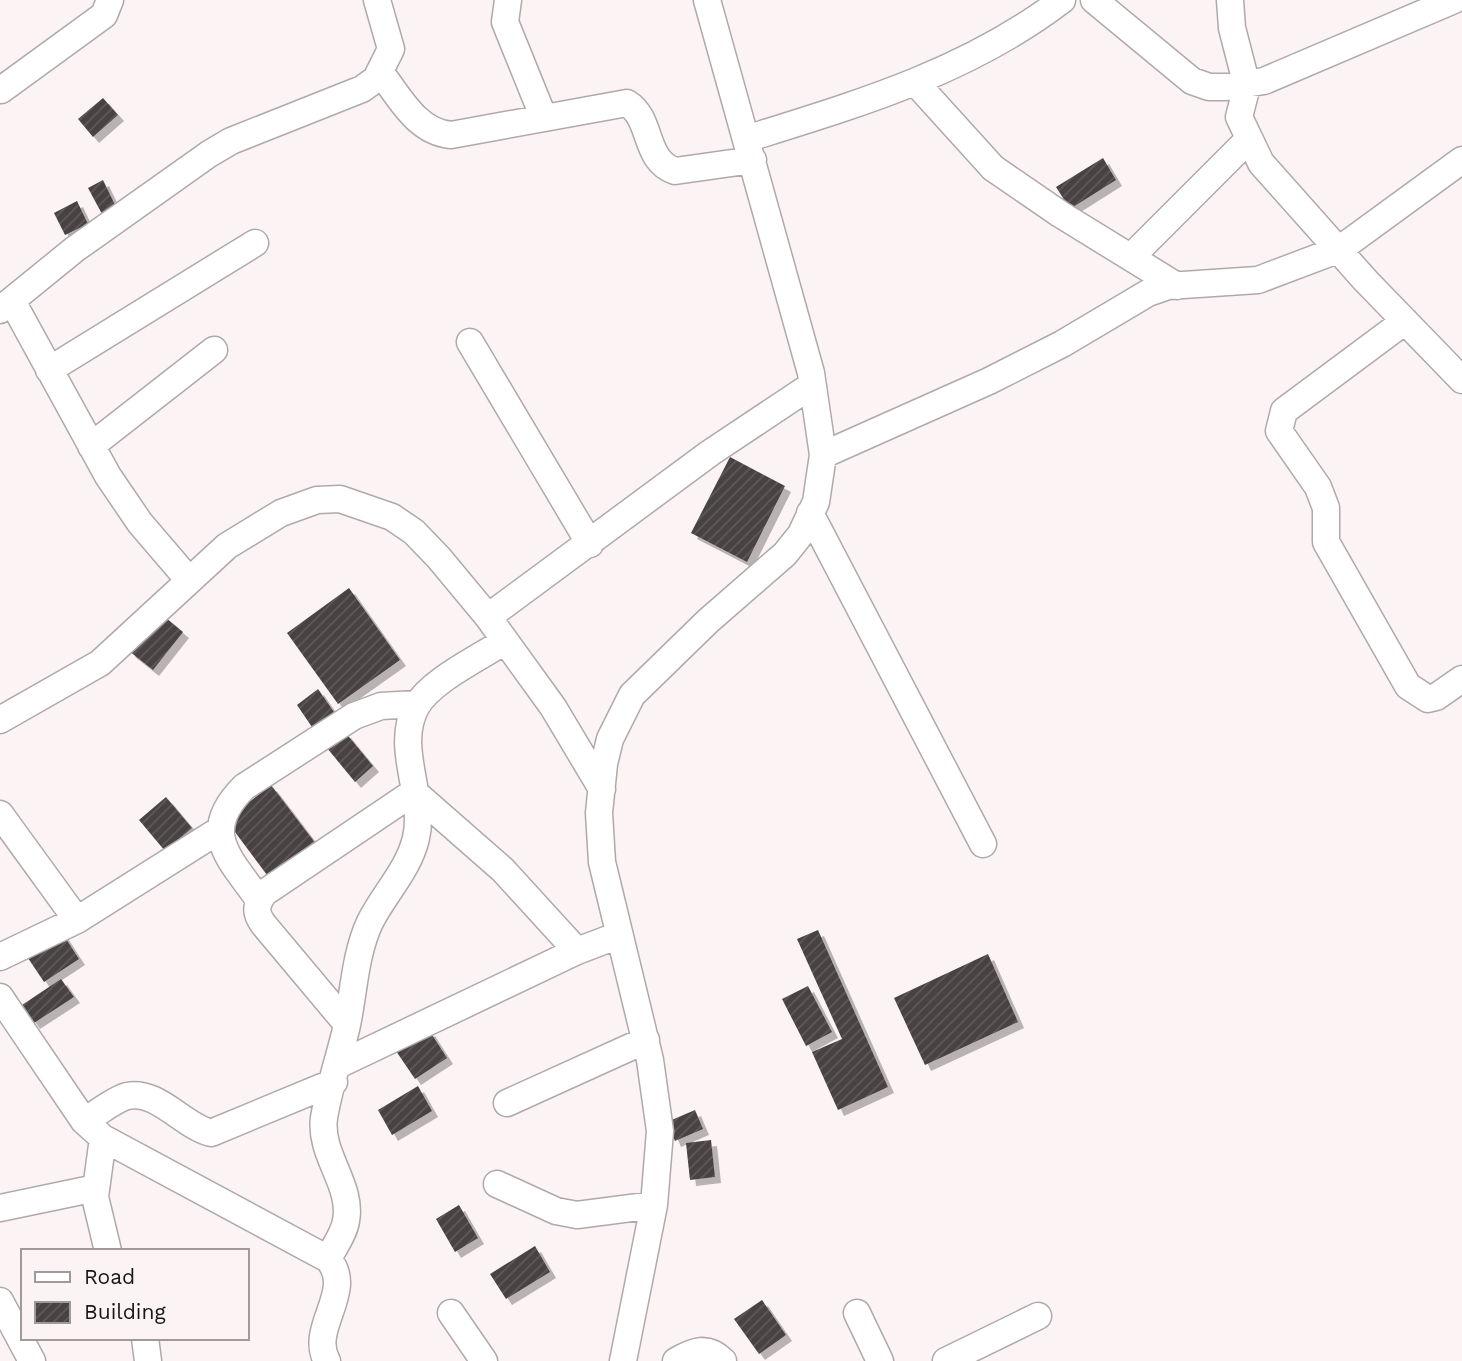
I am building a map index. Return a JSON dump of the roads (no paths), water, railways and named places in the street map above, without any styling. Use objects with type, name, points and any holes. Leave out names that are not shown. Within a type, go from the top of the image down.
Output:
[{"type":"street","points":[[1,90],[104,15],[110,0]]},
{"type":"street","points":[[188,579],[140,523],[91,446],[49,370],[6,305],[75,249],[209,154],[231,141],[362,89],[381,73],[391,49],[377,0]]},
{"type":"street","points":[[508,0],[505,22],[543,116]]},
{"type":"street","points":[[623,1361],[654,1205],[660,1130],[646,1040],[602,862],[601,789],[610,739],[632,695],[708,621],[785,554],[801,534],[816,502],[823,455],[812,385],[750,150],[706,0]]},
{"type":"street","points":[[381,73],[426,129],[451,135],[543,116],[627,103],[637,111],[654,154],[667,169],[675,171],[750,150],[981,54],[1027,27],[1062,0]]},
{"type":"street","points":[[1094,0],[1192,81],[1209,87],[1247,86],[1454,0]]},
{"type":"street","points":[[1230,0],[1232,28],[1247,86],[1239,117],[1261,163],[1462,380]]},
{"type":"street","points":[[916,82],[993,168],[1177,286]]},
{"type":"street","points":[[1131,257],[1248,140]]},
{"type":"street","points":[[823,455],[989,381],[1062,344],[1148,293],[1177,286],[1258,280],[1340,249],[1462,160]]},
{"type":"street","points":[[49,370],[255,243]]},
{"type":"street","points":[[1405,321],[1284,411],[1279,430],[1318,487],[1325,509],[1326,542],[1408,686],[1428,699],[1436,698],[1462,679]]},
{"type":"street","points":[[470,342],[590,544]]},
{"type":"street","points":[[91,446],[214,350]]},
{"type":"street","points":[[488,617],[710,453],[812,385]]},
{"type":"street","points":[[0,720],[100,663],[188,579],[227,546],[281,513],[317,500],[340,499],[392,517],[414,532],[488,617],[553,707],[601,789]]},
{"type":"street","points":[[810,513],[983,845]]},
{"type":"street","points":[[328,1259],[346,1224],[347,1213],[346,1199],[324,1139],[324,1120],[347,1024],[360,948],[370,922],[414,846],[418,823],[408,737],[410,719],[417,704],[430,690],[505,641]]},
{"type":"street","points":[[0,957],[78,920],[218,831],[233,799],[244,788],[354,716],[381,706],[417,704]]},
{"type":"street","points":[[347,1024],[264,925],[257,915],[259,900],[264,893],[414,792]]},
{"type":"street","points":[[414,792],[503,870],[577,951]]},
{"type":"street","points":[[0,814],[78,920]]},
{"type":"street","points":[[218,831],[222,845],[259,900]]},
{"type":"street","points":[[108,1249],[95,1197],[94,1129],[125,1097],[137,1096],[153,1100],[200,1130],[211,1133],[577,951],[619,934]]},
{"type":"street","points":[[0,997],[94,1129],[328,1259],[336,1268],[338,1280],[323,1339],[327,1361]]},
{"type":"street","points":[[507,1103],[646,1040]]},
{"type":"street","points":[[497,1184],[556,1211],[577,1215],[654,1205]]},
{"type":"street","points":[[0,1208],[96,1188]]},
{"type":"street","points":[[0,1301],[32,1361]]},
{"type":"street","points":[[451,1313],[484,1361]]},
{"type":"street","points":[[857,1313],[880,1361]]},
{"type":"street","points":[[946,1361],[1038,1316]]},
{"type":"street","points":[[145,1340],[148,1361]]},
{"type":"street","points":[[676,1361],[698,1350],[708,1350],[723,1361]]}]
